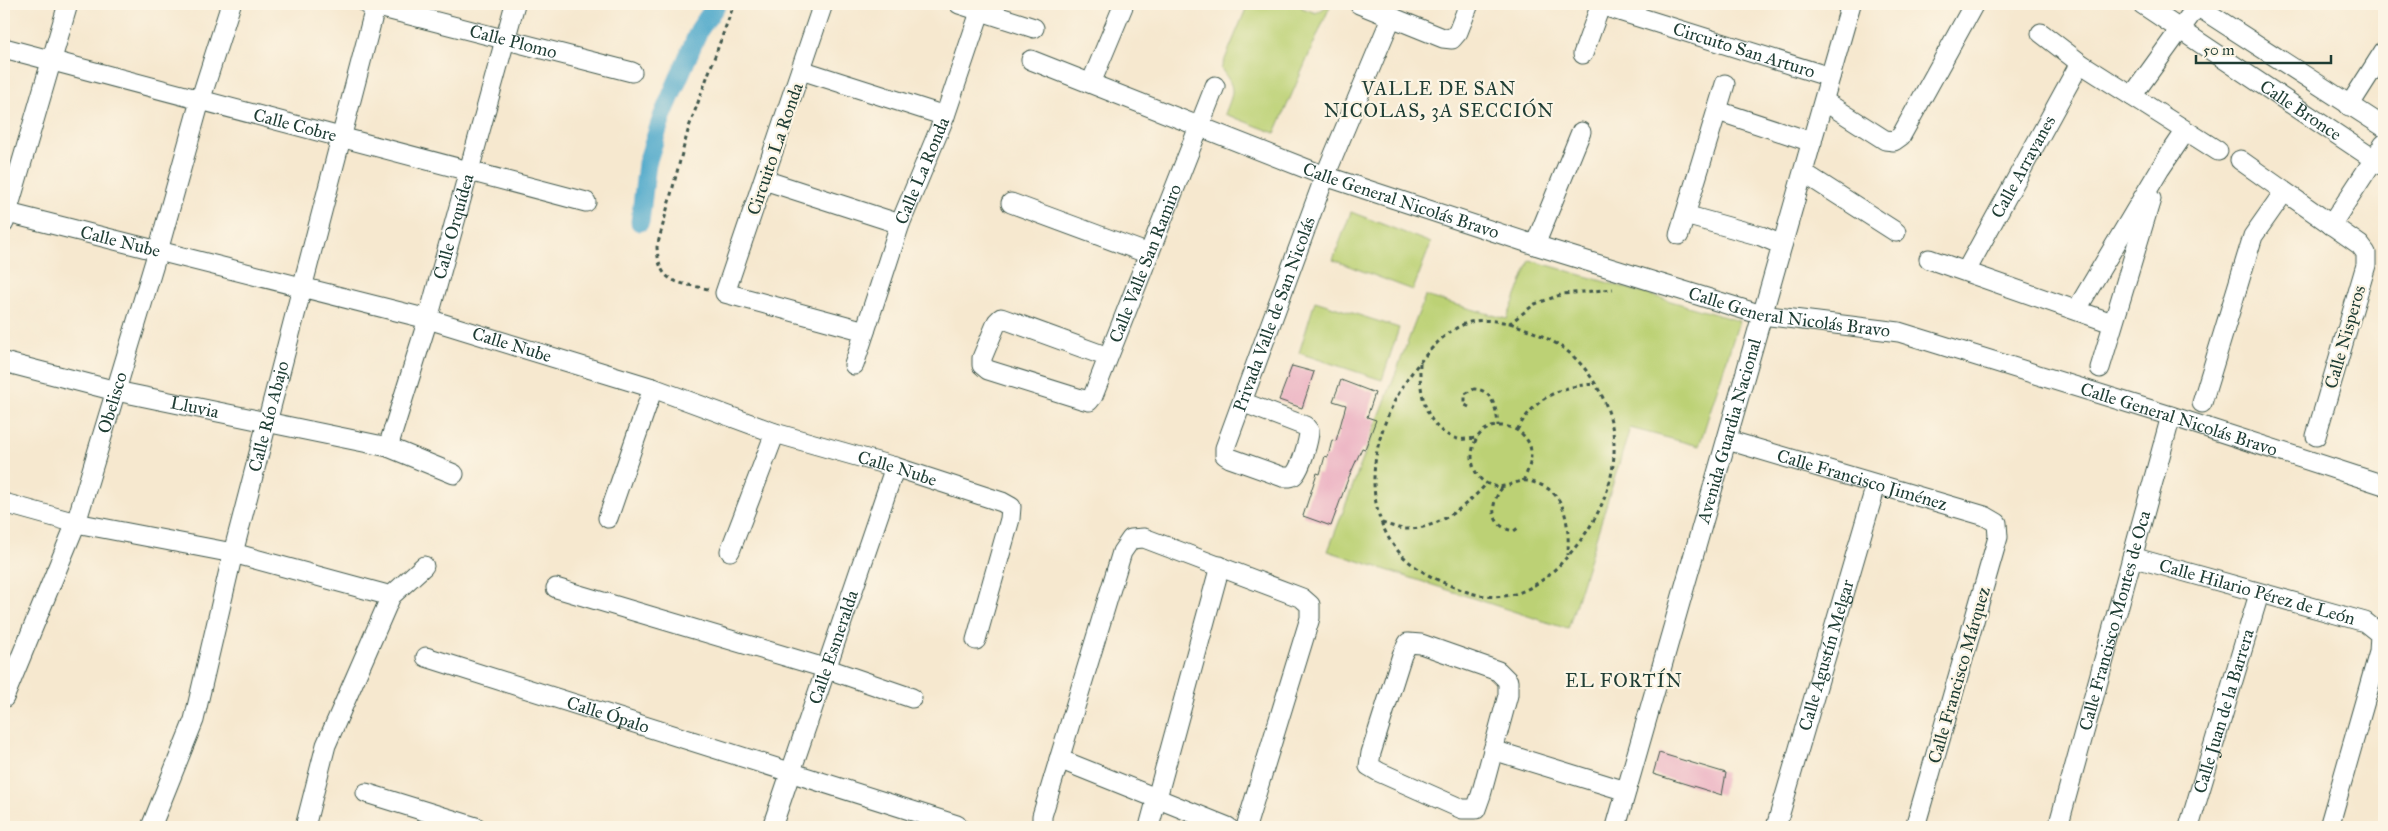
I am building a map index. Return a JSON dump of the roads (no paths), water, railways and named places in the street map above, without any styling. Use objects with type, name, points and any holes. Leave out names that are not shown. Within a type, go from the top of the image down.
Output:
[{"type":"street","points":[[5,216],[68,4]]},
{"type":"street","name":"Obelisco","points":[[4,698],[76,523],[158,251],[200,101],[231,4]]},
{"type":"street","name":"Calle Plomo","points":[[373,4],[632,72]]},
{"type":"street","name":"Calle Río Abajo","points":[[151,827],[194,720],[234,553],[341,137],[373,4]]},
{"type":"street","name":"Calle Orquídea","points":[[388,447],[428,319],[515,4]]},
{"type":"street","name":"Circuito La Ronda","points":[[823,4],[726,293],[865,331]]},
{"type":"street","points":[[958,4],[1034,28]]},
{"type":"street","points":[[1091,83],[1124,4]]},
{"type":"street","points":[[1359,4],[1443,38],[1452,38],[1458,32],[1469,4]]},
{"type":"street","name":"Circuito San Arturo","points":[[1583,54],[1601,4],[1830,77]]},
{"type":"street","name":"Avenida Guardia Nacional","points":[[1616,827],[1852,4]]},
{"type":"street","points":[[1824,101],[1885,140],[1894,141],[1901,136],[1974,4]]},
{"type":"street","name":"Calle Bronce","points":[[2142,4],[2381,157]]},
{"type":"street","points":[[2132,96],[2181,29],[2196,5]]},
{"type":"street","name":"Calle Bronce","points":[[2196,5],[2384,127]]},
{"type":"street","name":"Calle La Ronda","points":[[854,365],[900,224],[945,116],[980,12]]},
{"type":"street","name":"Privada Valle de San Nicolás","points":[[1242,402],[1305,426],[1309,430],[1309,438],[1296,474],[1290,477],[1283,477],[1225,455],[1226,448],[1242,402],[1325,176],[1392,16]]},
{"type":"street","points":[[2041,33],[2080,63],[2185,132],[2218,150]]},
{"type":"street","name":"Calle Cobre","points":[[4,48],[586,202]]},
{"type":"street","points":[[2349,106],[2384,52]]},
{"type":"street","name":"Calle General Nicolás Bravo","points":[[1031,60],[1200,125],[1325,176],[1535,245],[1762,315],[1899,332],[2172,416],[2384,485]]},
{"type":"street","name":"Calle Arrayanes","points":[[1966,271],[2080,63]]},
{"type":"street","points":[[801,70],[945,116]]},
{"type":"street","points":[[1679,235],[1725,84]]},
{"type":"street","name":"Calle Valle San Ramiro","points":[[1108,356],[1006,318],[1001,318],[997,322],[982,358],[982,365],[988,370],[1089,401],[1093,396],[1215,86]]},
{"type":"street","points":[[1718,111],[1812,142]]},
{"type":"street","points":[[1535,245],[1581,132]]},
{"type":"street","points":[[2077,309],[2160,169],[2185,132]]},
{"type":"street","points":[[2331,225],[2381,157]]},
{"type":"street","name":"Calle Nisperos","points":[[2240,160],[2360,245],[2366,253],[2366,265],[2316,436]]},
{"type":"street","points":[[2100,368],[2112,323],[2160,169]]},
{"type":"street","points":[[1804,173],[1896,232]]},
{"type":"street","points":[[764,180],[900,224]]},
{"type":"street","points":[[2202,403],[2253,236],[2284,192]]},
{"type":"street","points":[[1011,203],[1149,254]]},
{"type":"street","points":[[1685,215],[1761,236],[1782,245]]},
{"type":"street","name":"Calle Nube","points":[[5,216],[158,251],[428,319],[652,388],[775,433],[895,467],[1002,502],[1011,507],[1010,519],[976,640]]},
{"type":"street","points":[[1928,259],[2077,309],[2112,323]]},
{"type":"street","name":"Lluvia","points":[[4,362],[116,391],[388,447],[454,474]]},
{"type":"street","points":[[608,518],[652,388]]},
{"type":"street","name":"Calle Francisco Montes de Oca","points":[[2058,827],[2172,416]]},
{"type":"street","points":[[730,551],[775,433]]},
{"type":"street","name":"Calle Francisco Jiménez","points":[[1727,440],[1985,516],[1997,523]]},
{"type":"street","name":"Calle Esmeralda","points":[[772,827],[895,467]]},
{"type":"street","name":"Calle Agustín Melgar","points":[[1776,827],[1876,485]]},
{"type":"street","points":[[4,503],[76,523],[234,553],[391,596]]},
{"type":"street","name":"Calle Francisco Márquez","points":[[1915,827],[1998,537],[1997,523]]},
{"type":"street","points":[[1042,827],[1042,816],[1122,552],[1130,540],[1144,538],[1302,598],[1310,605],[1310,618],[1246,827]]},
{"type":"street","name":"Calle Hilario Pérez de León","points":[[2132,557],[2259,594],[2365,622],[2380,634],[2379,652],[2329,827]]},
{"type":"street","points":[[305,827],[326,744],[391,596],[424,566]]},
{"type":"street","points":[[1149,827],[1220,566]]},
{"type":"street","points":[[556,588],[825,668],[912,698]]},
{"type":"street","name":"Calle Juan de la Barrera","points":[[2189,827],[2259,594]]},
{"type":"street","points":[[1408,643],[1421,644],[1498,671],[1508,681],[1508,695],[1493,750],[1476,809],[1462,809],[1379,772],[1370,766],[1371,753],[1402,655],[1408,643]]},
{"type":"street","name":"Calle Ópalo","points":[[426,657],[957,825]]},
{"type":"street","points":[[1493,750],[1626,791]]},
{"type":"street","points":[[1059,759],[1228,827]]},
{"type":"street","points":[[366,793],[476,827]]},
{"type":"waterway","points":[[640,222],[647,163],[662,117],[699,30],[717,4]]},
{"type":"district","name":"VALLE DE SAN NICOLAS, 3A SECCIÓN","points":[[1439,99]]},
{"type":"district","name":"EL FORTÍN","points":[[1624,680]]}]
